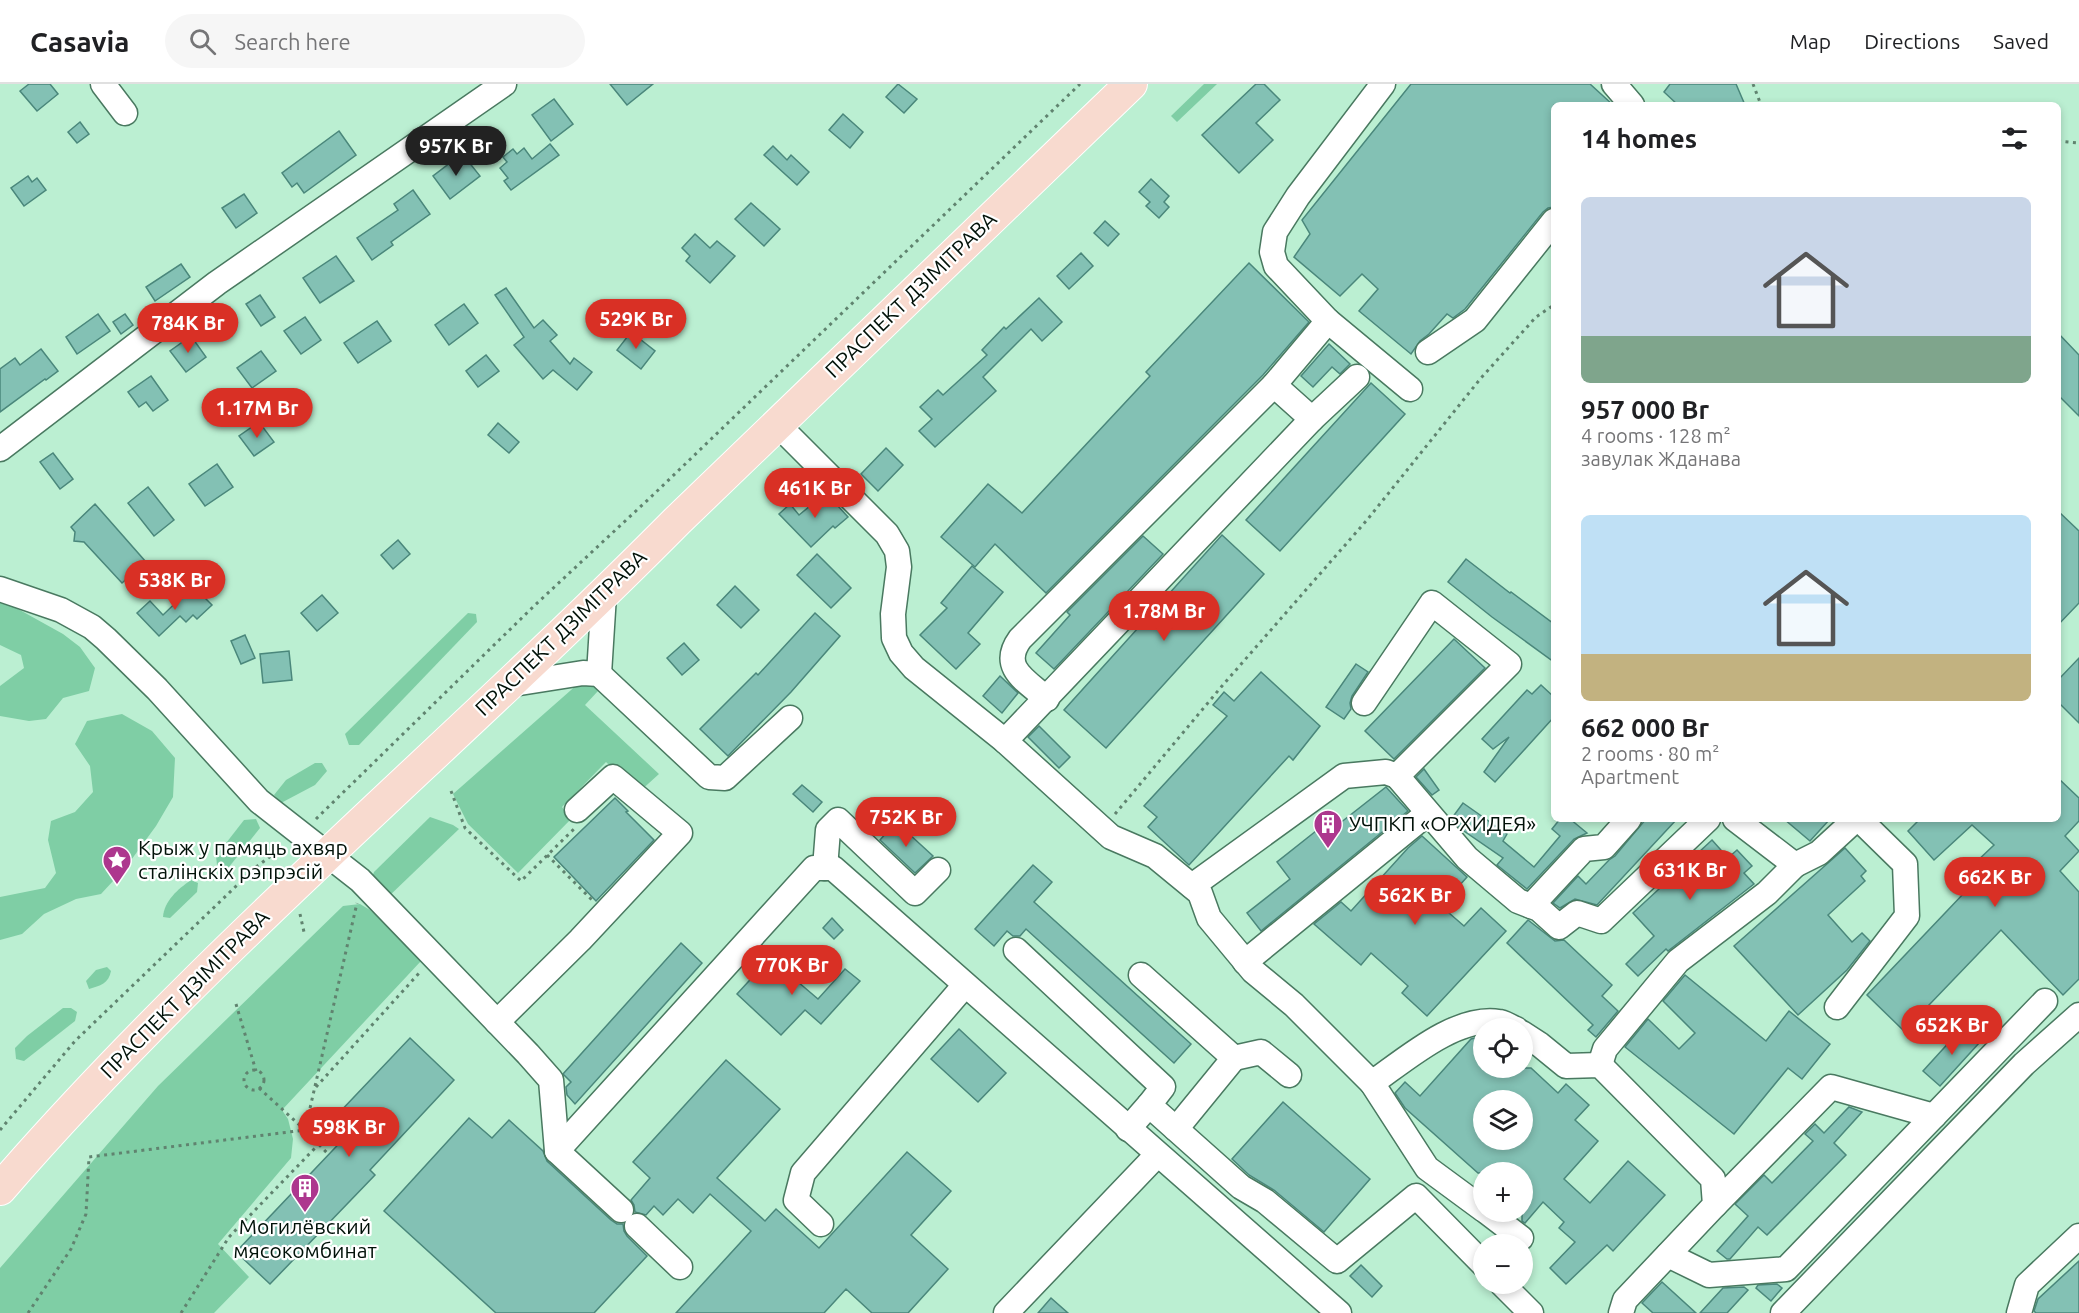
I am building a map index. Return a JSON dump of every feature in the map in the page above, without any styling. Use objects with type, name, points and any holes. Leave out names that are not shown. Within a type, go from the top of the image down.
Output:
[{"type":"main road","name":"ПРАСПЕКТ ДЗІМІТРАВА","points":[[0,1189],[62,1118],[190,986],[603,595],[777,424],[1131,84]]},
{"type":"street","points":[[103,84],[125,113]]},
{"type":"street","points":[[0,449],[217,283],[504,84]]},
{"type":"street","points":[[1383,84],[1298,196],[1275,232],[1272,252],[1276,266],[1329,321],[1410,389]]},
{"type":"street","points":[[1614,84],[1629,102]]},
{"type":"street","points":[[1428,352],[1475,320],[1551,226]]},
{"type":"street","points":[[1047,699],[1015,671],[1011,660],[1014,647],[1274,385],[1329,321]]},
{"type":"street","points":[[1005,741],[1312,419],[1357,377]]},
{"type":"street","points":[[1274,385],[1312,419]]},
{"type":"street","points":[[777,424],[887,534],[897,550],[899,567],[892,614],[894,638],[901,653],[914,669],[1005,741],[1111,837],[1155,856],[1200,893],[1209,918],[1245,962],[1294,1005],[1372,1083],[1427,1168],[1473,1202]]},
{"type":"street","points":[[0,589],[61,610],[92,627],[157,689],[258,801],[360,880],[551,1080],[557,1151],[680,1267]]},
{"type":"street","points":[[599,674],[603,595]]},
{"type":"street","points":[[1364,703],[1432,603],[1509,664],[1397,776]]},
{"type":"street","points":[[507,685],[583,674],[599,674],[709,777],[725,778],[790,718]]},
{"type":"street","points":[[1192,886],[1344,776],[1386,772],[1397,776],[1467,858],[1518,901],[1539,909],[1559,927],[1576,913],[1601,921],[1705,822]]},
{"type":"street","points":[[497,1022],[680,833],[613,777],[577,810]]},
{"type":"street","points":[[1245,962],[1428,813]]},
{"type":"street","points":[[825,868],[828,830],[838,820],[915,893],[938,870]]},
{"type":"street","points":[[1531,906],[1584,849],[1604,847],[1626,822]]},
{"type":"street","points":[[1739,822],[1795,865]]},
{"type":"street","points":[[1600,1065],[1605,1049],[1678,962],[1767,893],[1795,865],[1819,853],[1854,822]]},
{"type":"street","points":[[1837,1007],[1907,916],[1905,864],[1860,822]]},
{"type":"street","points":[[557,1151],[814,868],[833,868],[1339,1313]]},
{"type":"street","points":[[1016,950],[1163,1086],[1128,1129]]},
{"type":"street","points":[[1141,975],[1234,1058]]},
{"type":"street","points":[[821,1224],[796,1200],[803,1173],[964,985]]},
{"type":"street","points":[[1668,1256],[1709,1275],[1786,1269],[2045,1001]]},
{"type":"street","points":[[1783,1313],[2024,1064],[2079,1015]]},
{"type":"street","points":[[1372,1083],[1433,1040],[1473,1023]]},
{"type":"street","points":[[1533,1040],[1566,1066],[1600,1065],[1713,1179],[1715,1205]]},
{"type":"street","points":[[1176,1129],[1234,1058],[1261,1052],[1289,1075]]},
{"type":"street","points":[[1621,1313],[1625,1300],[1831,1086],[1934,1116]]},
{"type":"street","points":[[1149,1105],[1241,1187],[1265,1201],[1337,1261],[1416,1196],[1473,1254]]},
{"type":"street","points":[[1006,1313],[1157,1155]]},
{"type":"street","points":[[1500,1222],[1516,1234]]},
{"type":"street","points":[[2019,1313],[2027,1285],[2079,1236]]},
{"type":"street","points":[[1513,1294],[1531,1313]]},
{"type":"path","points":[[0,1130],[75,1041],[256,867],[300,834],[534,606],[653,495],[1080,84]]},
{"type":"path","points":[[1753,84],[1760,102]]},
{"type":"path","points":[[2061,141],[2079,143]]},
{"type":"path","points":[[1102,828],[1367,520],[1480,378],[1536,317],[1551,307]]},
{"type":"path","points":[[451,791],[465,828],[521,881],[585,820],[577,810]]},
{"type":"path","points":[[547,855],[605,913]]},
{"type":"path","points":[[305,1130],[358,897]]},
{"type":"path","points":[[300,914],[304,932]]},
{"type":"path","points":[[316,1087],[434,957]]},
{"type":"path","points":[[236,1004],[256,1071],[263,1077],[263,1083],[259,1088],[250,1090],[244,1082],[247,1073],[256,1071]]},
{"type":"path","points":[[259,1088],[329,1155]]},
{"type":"path","points":[[28,1313],[71,1249],[86,1214],[89,1157],[305,1130]]},
{"type":"path","points":[[181,1313],[229,1237],[318,1145]]},
{"type":"green space","points":[[1204,84],[1217,84],[1177,122],[1171,116]]},
{"type":"green space","points":[[0,599],[63,634],[80,647],[95,668],[89,691],[63,698],[46,719],[29,721],[0,716],[0,686],[24,668],[21,655],[0,645]]},
{"type":"green space","points":[[468,613],[476,614],[477,622],[359,745],[349,745],[345,734]]},
{"type":"green space","points":[[579,683],[593,685],[598,691],[585,705],[659,774],[638,793],[606,762],[562,807],[571,819],[518,873],[468,824],[453,794]]},
{"type":"green space","points":[[122,714],[152,731],[175,758],[173,797],[156,826],[126,867],[101,894],[76,899],[44,914],[22,934],[0,940],[0,897],[45,888],[56,873],[48,840],[51,821],[75,812],[93,792],[90,766],[75,744],[87,721]]},
{"type":"green space","points":[[315,763],[322,763],[327,771],[315,785],[281,803],[274,795],[286,780]]},
{"type":"green space","points":[[430,817],[459,829],[387,898],[372,877],[374,872]]},
{"type":"green space","points":[[256,819],[260,828],[229,867],[217,865],[216,856],[244,820]]},
{"type":"green space","points":[[191,880],[198,883],[197,892],[170,918],[163,917],[169,901]]},
{"type":"green space","points":[[360,904],[370,910],[421,961],[282,1110],[288,1119],[293,1139],[291,1158],[218,1244],[249,1277],[214,1313],[0,1313],[0,1268],[158,1086],[343,906]]},
{"type":"green space","points":[[107,967],[111,971],[106,981],[89,989],[86,981],[96,970]]},
{"type":"green space","points":[[63,1008],[71,1008],[77,1012],[75,1021],[24,1061],[16,1059],[15,1048]]},
{"type":"building","points":[[29,84],[50,84],[58,94],[37,111],[20,91]]},
{"type":"building","points":[[610,84],[653,84],[627,105]]},
{"type":"building","points":[[898,84],[917,99],[904,113],[886,97]]},
{"type":"building","points":[[1256,84],[1264,84],[1280,100],[1256,123],[1273,140],[1239,173],[1202,135]]},
{"type":"building","points":[[1411,84],[1590,84],[1610,102],[1551,102],[1551,208],[1543,212],[1465,309],[1453,318],[1447,314],[1420,341],[1411,354],[1359,311],[1378,289],[1362,274],[1340,296],[1294,257],[1310,234],[1302,220]]},
{"type":"building","points":[[1670,84],[1736,84],[1744,102],[1675,102],[1664,92]]},
{"type":"building","points":[[554,99],[573,124],[551,141],[532,115]]},
{"type":"building","points":[[843,114],[863,132],[850,148],[829,130]]},
{"type":"building","points":[[80,122],[89,134],[77,143],[68,132]]},
{"type":"building","points":[[339,131],[356,155],[304,193],[297,183],[292,187],[282,173]]},
{"type":"building","points":[[550,144],[559,155],[511,190],[504,181],[508,178],[500,168],[507,162],[503,157],[513,149],[517,154],[524,148],[532,159]]},
{"type":"building","points":[[773,146],[787,160],[791,155],[809,172],[797,185],[764,155]]},
{"type":"building","points":[[464,156],[480,176],[450,199],[433,176],[454,160],[455,162]]},
{"type":"building","points":[[28,176],[32,182],[37,178],[46,190],[24,206],[11,188]]},
{"type":"building","points":[[1151,179],[1169,196],[1164,202],[1169,207],[1159,218],[1146,206],[1150,202],[1139,192]]},
{"type":"building","points":[[413,190],[430,214],[391,242],[393,245],[372,260],[357,238],[398,210],[394,204]]},
{"type":"building","points":[[244,194],[257,213],[236,228],[222,208]]},
{"type":"building","points":[[751,203],[780,229],[764,246],[735,219]]},
{"type":"building","points":[[1105,221],[1119,234],[1108,246],[1094,233]]},
{"type":"building","points":[[695,234],[710,248],[717,241],[735,256],[710,283],[686,261],[690,256],[682,248]]},
{"type":"building","points":[[1081,253],[1093,266],[1069,289],[1057,276]]},
{"type":"building","points":[[336,256],[354,281],[320,303],[303,278]]},
{"type":"building","points":[[1249,263],[1309,322],[1263,375],[1046,593],[995,544],[975,567],[941,537],[988,484],[1022,513],[1150,376],[1146,372]]},
{"type":"building","points":[[181,264],[190,277],[155,301],[146,287]]},
{"type":"building","points":[[506,288],[534,328],[543,320],[557,335],[550,341],[570,364],[574,358],[592,372],[577,390],[553,370],[543,379],[514,345],[524,337],[495,295]]},
{"type":"building","points":[[260,295],[275,317],[261,326],[246,304]]},
{"type":"building","points":[[1039,298],[1062,322],[1042,341],[1031,329],[983,377],[996,391],[935,447],[919,431],[932,419],[920,407],[938,390],[943,395],[987,355],[982,350],[1004,327],[1006,329]]},
{"type":"building","points":[[464,304],[478,323],[449,345],[435,325]]},
{"type":"building","points":[[98,314],[110,331],[77,354],[66,337]]},
{"type":"building","points":[[125,314],[133,325],[121,334],[113,322]]},
{"type":"building","points":[[305,317],[321,340],[301,354],[284,331]]},
{"type":"building","points":[[377,321],[391,341],[358,363],[344,343]]},
{"type":"building","points":[[631,332],[655,351],[641,369],[617,350]]},
{"type":"building","points":[[191,336],[206,357],[186,372],[170,351]]},
{"type":"building","points":[[2061,336],[2079,355],[2079,416],[2061,398]]},
{"type":"building","points":[[1329,344],[1350,364],[1340,374],[1332,367],[1313,387],[1301,376]]},
{"type":"building","points":[[41,349],[58,371],[0,412],[0,369],[15,358],[20,365]]},
{"type":"building","points":[[261,351],[276,371],[252,388],[237,368]]},
{"type":"building","points":[[486,355],[499,371],[478,387],[466,371]]},
{"type":"building","points":[[151,376],[168,400],[153,411],[146,402],[139,407],[128,392]]},
{"type":"building","points":[[1371,383],[1405,414],[1280,551],[1246,520]]},
{"type":"building","points":[[259,422],[274,442],[254,456],[239,436]]},
{"type":"building","points":[[498,423],[519,442],[509,453],[488,435]]},
{"type":"building","points":[[886,448],[903,465],[878,491],[861,474]]},
{"type":"building","points":[[53,453],[73,479],[60,489],[40,462]]},
{"type":"building","points":[[217,464],[233,487],[205,506],[189,484]]},
{"type":"building","points":[[148,487],[174,520],[154,536],[128,503]]},
{"type":"building","points":[[826,493],[848,517],[835,528],[833,526],[811,547],[779,514],[790,504],[799,515]]},
{"type":"building","points":[[95,504],[146,562],[122,583],[84,542],[74,541],[75,532],[71,527]]},
{"type":"building","points":[[2061,514],[2079,531],[2079,603],[2061,622]]},
{"type":"building","points":[[1222,535],[1264,574],[1106,748],[1064,710]]},
{"type":"building","points":[[1143,536],[1163,554],[1054,669],[1036,653],[1070,615],[1067,612]]},
{"type":"building","points":[[398,540],[410,554],[393,569],[381,555]]},
{"type":"building","points":[[817,554],[851,588],[831,608],[797,575]]},
{"type":"building","points":[[1466,559],[1551,622],[1551,660],[1492,617],[1448,582]]},
{"type":"building","points":[[972,566],[1003,592],[968,633],[980,644],[956,669],[920,635],[947,608],[941,603]]},
{"type":"building","points":[[193,586],[212,605],[197,619],[193,615],[186,622],[180,616],[159,636],[137,613],[150,601],[163,615]]},
{"type":"building","points":[[735,586],[759,610],[741,628],[717,605]]},
{"type":"building","points":[[322,595],[338,613],[317,631],[301,613]]},
{"type":"building","points":[[815,613],[840,636],[791,692],[728,756],[700,729],[756,673],[758,675]]},
{"type":"building","points":[[245,635],[255,658],[241,664],[231,641]]},
{"type":"building","points":[[1454,639],[1485,668],[1394,759],[1365,731]]},
{"type":"building","points":[[684,643],[699,660],[682,675],[667,658]]},
{"type":"building","points":[[289,651],[292,680],[263,683],[260,654]]},
{"type":"building","points":[[2079,658],[2079,723],[2061,705],[2061,677]]},
{"type":"building","points":[[1356,664],[1368,672],[1352,696],[1351,709],[1344,719],[1326,707]]},
{"type":"building","points":[[1261,672],[1320,726],[1293,760],[1289,756],[1189,865],[1148,827],[1157,817],[1144,806],[1227,716],[1213,705],[1224,692],[1234,701]]},
{"type":"building","points":[[1000,676],[1018,693],[1002,713],[983,696]]},
{"type":"building","points":[[1541,685],[1551,694],[1551,720],[1495,782],[1484,772],[1509,737],[1493,749],[1482,739],[1527,690],[1532,694]]},
{"type":"building","points":[[1039,726],[1070,757],[1059,768],[1028,737]]},
{"type":"building","points":[[1424,769],[1439,790],[1432,795],[1416,777]]},
{"type":"building","points":[[2061,781],[2079,798],[2079,821],[2065,836],[2079,851],[2060,871],[2079,892],[2079,979],[2063,995],[2001,930],[1904,1031],[1867,995],[1965,892],[1955,882],[1994,845],[1972,825],[1934,860],[1908,831],[1917,822],[2061,822]]},
{"type":"building","points":[[802,785],[822,802],[813,812],[793,794]]},
{"type":"building","name":"УЧПКП «ОРХИДЕЯ»","points":[[1386,787],[1408,811],[1261,931],[1247,913],[1290,879],[1277,862],[1316,831],[1321,838]]},
{"type":"building","points":[[615,798],[654,840],[596,901],[554,857]]},
{"type":"building","points":[[1463,803],[1507,834],[1503,841],[1534,867],[1560,836],[1552,829],[1558,822],[1574,822],[1587,833],[1574,839],[1527,889],[1497,865],[1503,858],[1461,829],[1452,818]]},
{"type":"building","points":[[896,822],[933,856],[915,873],[880,840]]},
{"type":"building","points":[[1643,822],[1674,822],[1597,905],[1575,899],[1560,908],[1553,903],[1578,876],[1586,884],[1615,856]]},
{"type":"building","points":[[1788,822],[1827,822],[1810,841]]},
{"type":"building","points":[[1422,836],[1467,877],[1441,906],[1464,926],[1481,908],[1506,931],[1427,1016],[1402,993],[1408,986],[1371,953],[1361,965],[1314,924],[1341,902],[1351,911],[1408,848]]},
{"type":"building","points":[[1712,840],[1728,858],[1737,850],[1752,866],[1744,873],[1754,884],[1668,951],[1666,949],[1638,976],[1626,964],[1654,936],[1633,913]]},
{"type":"building","points":[[1845,848],[1866,871],[1861,876],[1865,881],[1828,915],[1852,942],[1862,933],[1870,941],[1847,970],[1798,1015],[1734,946]]},
{"type":"building","points":[[1033,865],[1052,882],[1034,902],[1191,1044],[1174,1063],[1026,929],[1020,936],[1013,936],[1007,931],[994,946],[975,929]]},
{"type":"building","points":[[832,918],[843,930],[834,939],[823,928]]},
{"type":"building","points":[[1528,920],[1555,941],[1564,940],[1612,985],[1602,996],[1618,1011],[1596,1037],[1588,1030],[1593,1025],[1507,943]]},
{"type":"building","points":[[681,943],[702,963],[575,1104],[567,1095],[566,1087],[571,1082],[563,1074]]},
{"type":"building","points":[[770,958],[818,999],[845,969],[860,981],[821,1024],[805,1010],[781,1035],[737,994]]},
{"type":"building","points":[[1685,975],[1766,1041],[1789,1011],[1830,1044],[1802,1079],[1788,1068],[1734,1134],[1625,1047],[1648,1019],[1679,1049],[1695,1033],[1663,1001]]},
{"type":"building","points":[[1963,1027],[1980,1042],[1940,1086],[1923,1071]]},
{"type":"building","points":[[959,1029],[1006,1073],[978,1102],[931,1059]]},
{"type":"building","points":[[410,1038],[454,1080],[370,1170],[375,1175],[270,1284],[236,1252],[351,1131],[336,1116]]},
{"type":"building","points":[[1473,1039],[1473,1078],[1533,1078],[1533,1070],[1558,1093],[1566,1084],[1589,1105],[1575,1120],[1598,1141],[1564,1179],[1590,1203],[1628,1161],[1665,1195],[1613,1251],[1607,1245],[1566,1284],[1550,1268],[1575,1242],[1559,1228],[1564,1222],[1543,1202],[1533,1214],[1533,1162],[1473,1162],[1473,1169],[1405,1108],[1395,1093],[1405,1082],[1420,1096]]},
{"type":"building","points":[[726,1060],[780,1109],[717,1178],[765,1221],[776,1209],[819,1248],[907,1152],[951,1191],[911,1235],[948,1269],[908,1313],[872,1313],[846,1289],[824,1313],[676,1313],[751,1231],[710,1194],[693,1213],[678,1199],[663,1215],[654,1206],[646,1215],[635,1212],[631,1200],[650,1178],[633,1162]]},
{"type":"building","points":[[1283,1102],[1370,1179],[1324,1232],[1274,1190],[1249,1175],[1232,1159]]},
{"type":"building","points":[[1849,1107],[1862,1112],[1834,1143],[1846,1155],[1767,1235],[1758,1227],[1730,1259],[1717,1251],[1748,1216],[1735,1204],[1764,1175],[1772,1183],[1813,1141],[1805,1134],[1815,1124],[1824,1133]]},
{"type":"building","points":[[469,1118],[492,1138],[509,1120],[543,1151],[547,1161],[611,1220],[617,1224],[623,1224],[627,1236],[647,1256],[594,1313],[496,1313],[384,1211]]},
{"type":"building","points":[[2079,1261],[2079,1313],[2036,1313],[2034,1311],[2038,1299]]},
{"type":"building","points":[[1361,1265],[1382,1286],[1372,1297],[1350,1276]]},
{"type":"building","points":[[1662,1282],[1696,1313],[1653,1313],[1642,1303]]},
{"type":"building","points":[[1777,1284],[1782,1288],[1771,1301],[1756,1288],[1758,1285]]},
{"type":"building","points":[[1744,1287],[1748,1290],[1727,1313],[1700,1313],[1723,1288]]},
{"type":"building","points":[[1051,1298],[1068,1313],[1038,1313]]},
{"type":"place","name":"УЧПКП «ОРХИДЕЯ»","points":[[1328,850]]},
{"type":"place","name":"Крыж у памяць ахвяр сталінскіх рэпрэсій","points":[[117,886]]},
{"type":"place","name":"Могилёвский мясокомбинат","points":[[305,1214]]}]
